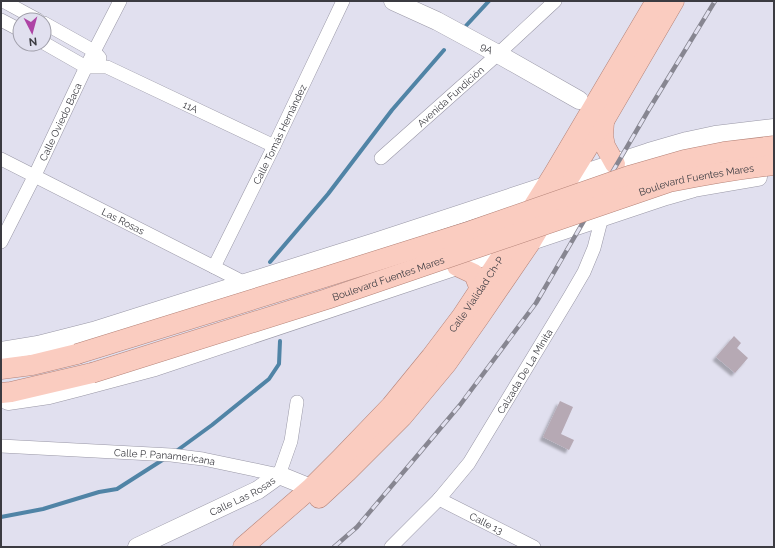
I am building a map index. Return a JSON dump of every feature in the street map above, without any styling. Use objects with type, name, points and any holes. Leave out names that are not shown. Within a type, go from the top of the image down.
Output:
[{"type":"main road","name":"Calle Vialidad Ch-P","points":[[264,547],[316,492],[391,406],[432,357],[462,316],[480,289],[500,251],[546,186],[656,1]]},
{"type":"main road","name":"Calle Vialidad Ch-P","points":[[243,547],[316,492],[347,472],[402,417],[447,363],[532,240],[674,1]]},
{"type":"main road","points":[[604,121],[603,136],[605,146],[615,164]]},
{"type":"main road","name":"Boulevard Fuentes Mares","points":[[1,369],[32,365],[77,354],[471,231],[632,175],[684,160],[724,152],[774,146]]},
{"type":"main road","name":"Boulevard Fuentes Mares","points":[[1,393],[92,373],[327,299],[669,182],[740,169],[774,165]]},
{"type":"main road","points":[[457,266],[474,274],[480,289]]},
{"type":"street","points":[[2,1],[23,12]]},
{"type":"street","name":"Calle Oviedo Baca","points":[[1,242],[35,176],[94,50],[120,1]]},
{"type":"street","name":"Calle Tomás Hernández","points":[[214,267],[343,1]]},
{"type":"street","name":"9A","points":[[393,1],[437,21],[579,100]]},
{"type":"street","name":"Avenida Fundición","points":[[381,158],[555,1]]},
{"type":"street","points":[[1,20],[12,26]]},
{"type":"street","name":"11A","points":[[52,27],[94,50],[107,67]]},
{"type":"street","points":[[52,48],[86,67]]},
{"type":"street","name":"11A","points":[[86,67],[107,67],[274,146]]},
{"type":"street","points":[[1,351],[38,345],[93,331],[375,242],[659,149],[715,135],[774,128]]},
{"type":"street","points":[[659,149],[654,158],[653,170],[658,190],[666,196]]},
{"type":"street","name":"Las Rosas","points":[[1,159],[245,283]]},
{"type":"street","name":"Calzada De La Minita","points":[[392,547],[439,499],[469,463],[584,272],[594,248],[602,217],[596,170]]},
{"type":"street","points":[[1,401],[49,395],[155,367],[666,196],[694,188],[774,174]]},
{"type":"street","points":[[496,202],[502,207],[507,218],[507,227],[499,246],[500,251]]},
{"type":"street","name":"Calle Las Rosas","points":[[137,547],[258,490],[279,475],[291,441],[297,402]]},
{"type":"street","name":"Calle P. Panamericana","points":[[1,446],[171,455],[203,459],[279,475],[316,492]]},
{"type":"street","name":"Calle 13","points":[[439,499],[534,547]]},
{"type":"building","points":[[734,336],[741,343],[737,348],[748,358],[735,373],[716,357]]},
{"type":"building","points":[[560,401],[573,407],[561,434],[574,440],[569,450],[543,437]]},
{"type":"waterway","points":[[463,29],[489,1]]},
{"type":"waterway","points":[[270,262],[328,194],[392,110],[444,50]]},
{"type":"waterway","points":[[175,452],[212,425],[269,379],[279,364],[280,341]]},
{"type":"waterway","points":[[1,517],[43,509],[99,492],[117,489],[164,459]]},
{"type":"railway","points":[[334,547],[357,527],[460,405],[536,303],[648,111],[715,1]]}]
